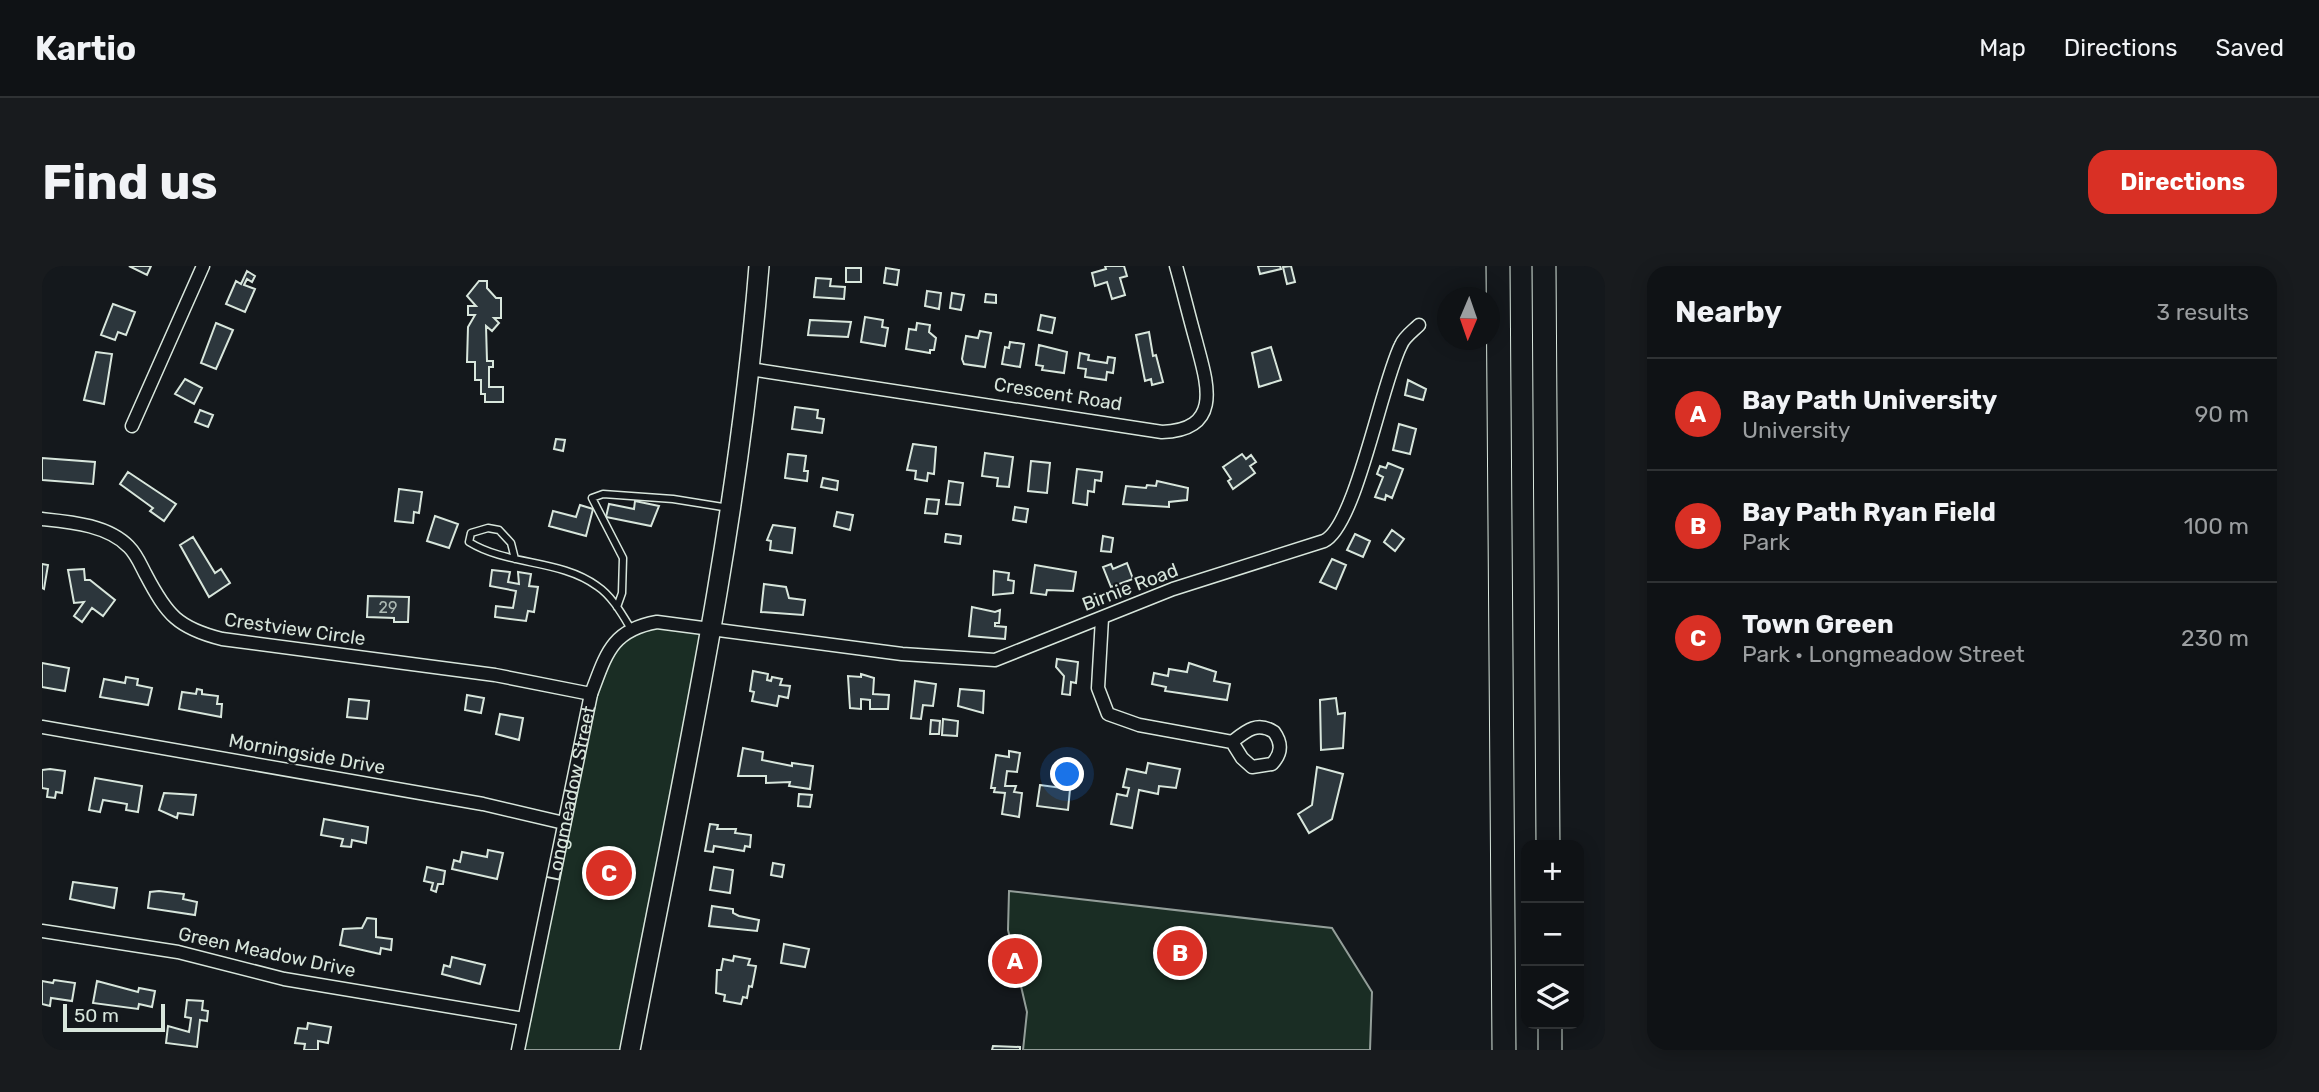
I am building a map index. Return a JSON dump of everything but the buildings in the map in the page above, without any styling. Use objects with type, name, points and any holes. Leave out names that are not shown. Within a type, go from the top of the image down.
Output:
[{"type":"highway","points":[[1498,266],[1504,1050]]},
{"type":"highway","points":[[1544,266],[1548,840]]},
{"type":"highway","points":[[1550,1029],[1550,1050]]},
{"type":"main road","points":[[629,1050],[711,629],[750,369],[759,266]]},
{"type":"street","points":[[132,426],[203,266]]},
{"type":"street","name":"Crescent Road","points":[[750,369],[965,399],[1162,432],[1178,430],[1201,416],[1208,397],[1206,373],[1176,266]]},
{"type":"street","name":"Birnie Road","points":[[711,629],[916,655],[988,660],[1018,653],[1173,589],[1330,538],[1360,473],[1401,343],[1419,325]]},
{"type":"street","name":"Crestview Circle","points":[[42,519],[93,528],[122,542],[133,552],[170,614],[194,632],[222,639],[495,675],[591,694]]},
{"type":"street","points":[[1102,618],[1098,688],[1108,714],[1139,725],[1232,742]]},
{"type":"street","points":[[631,629],[657,621],[711,629]]},
{"type":"street","name":"Longmeadow Street","points":[[518,1050],[591,694],[607,652],[631,629]]},
{"type":"street","name":"Morningside Drive","points":[[42,727],[483,804],[564,823]]},
{"type":"street","name":"Green Meadow Drive","points":[[42,931],[178,952],[284,979],[524,1020]]},
{"type":"lane","points":[[617,607],[622,593],[623,558],[593,498],[603,494],[673,499],[731,508]]},
{"type":"lane","points":[[515,559],[510,542],[499,530],[488,528],[471,533],[469,542],[494,555],[576,575],[598,586],[617,607],[631,629]]},
{"type":"green space","points":[[639,625],[711,629],[630,1050],[518,1050],[591,694],[607,652]]},
{"type":"green space","points":[[1009,891],[1332,928],[1372,992],[1370,1050],[1023,1050],[1027,1012],[1008,930]]},
{"type":"place","name":"Town Green","points":[[609,873]]},
{"type":"place","name":"Bay Path Ryan Field","points":[[1180,953]]},
{"type":"place","name":"Bay Path University","points":[[1015,961]]}]
